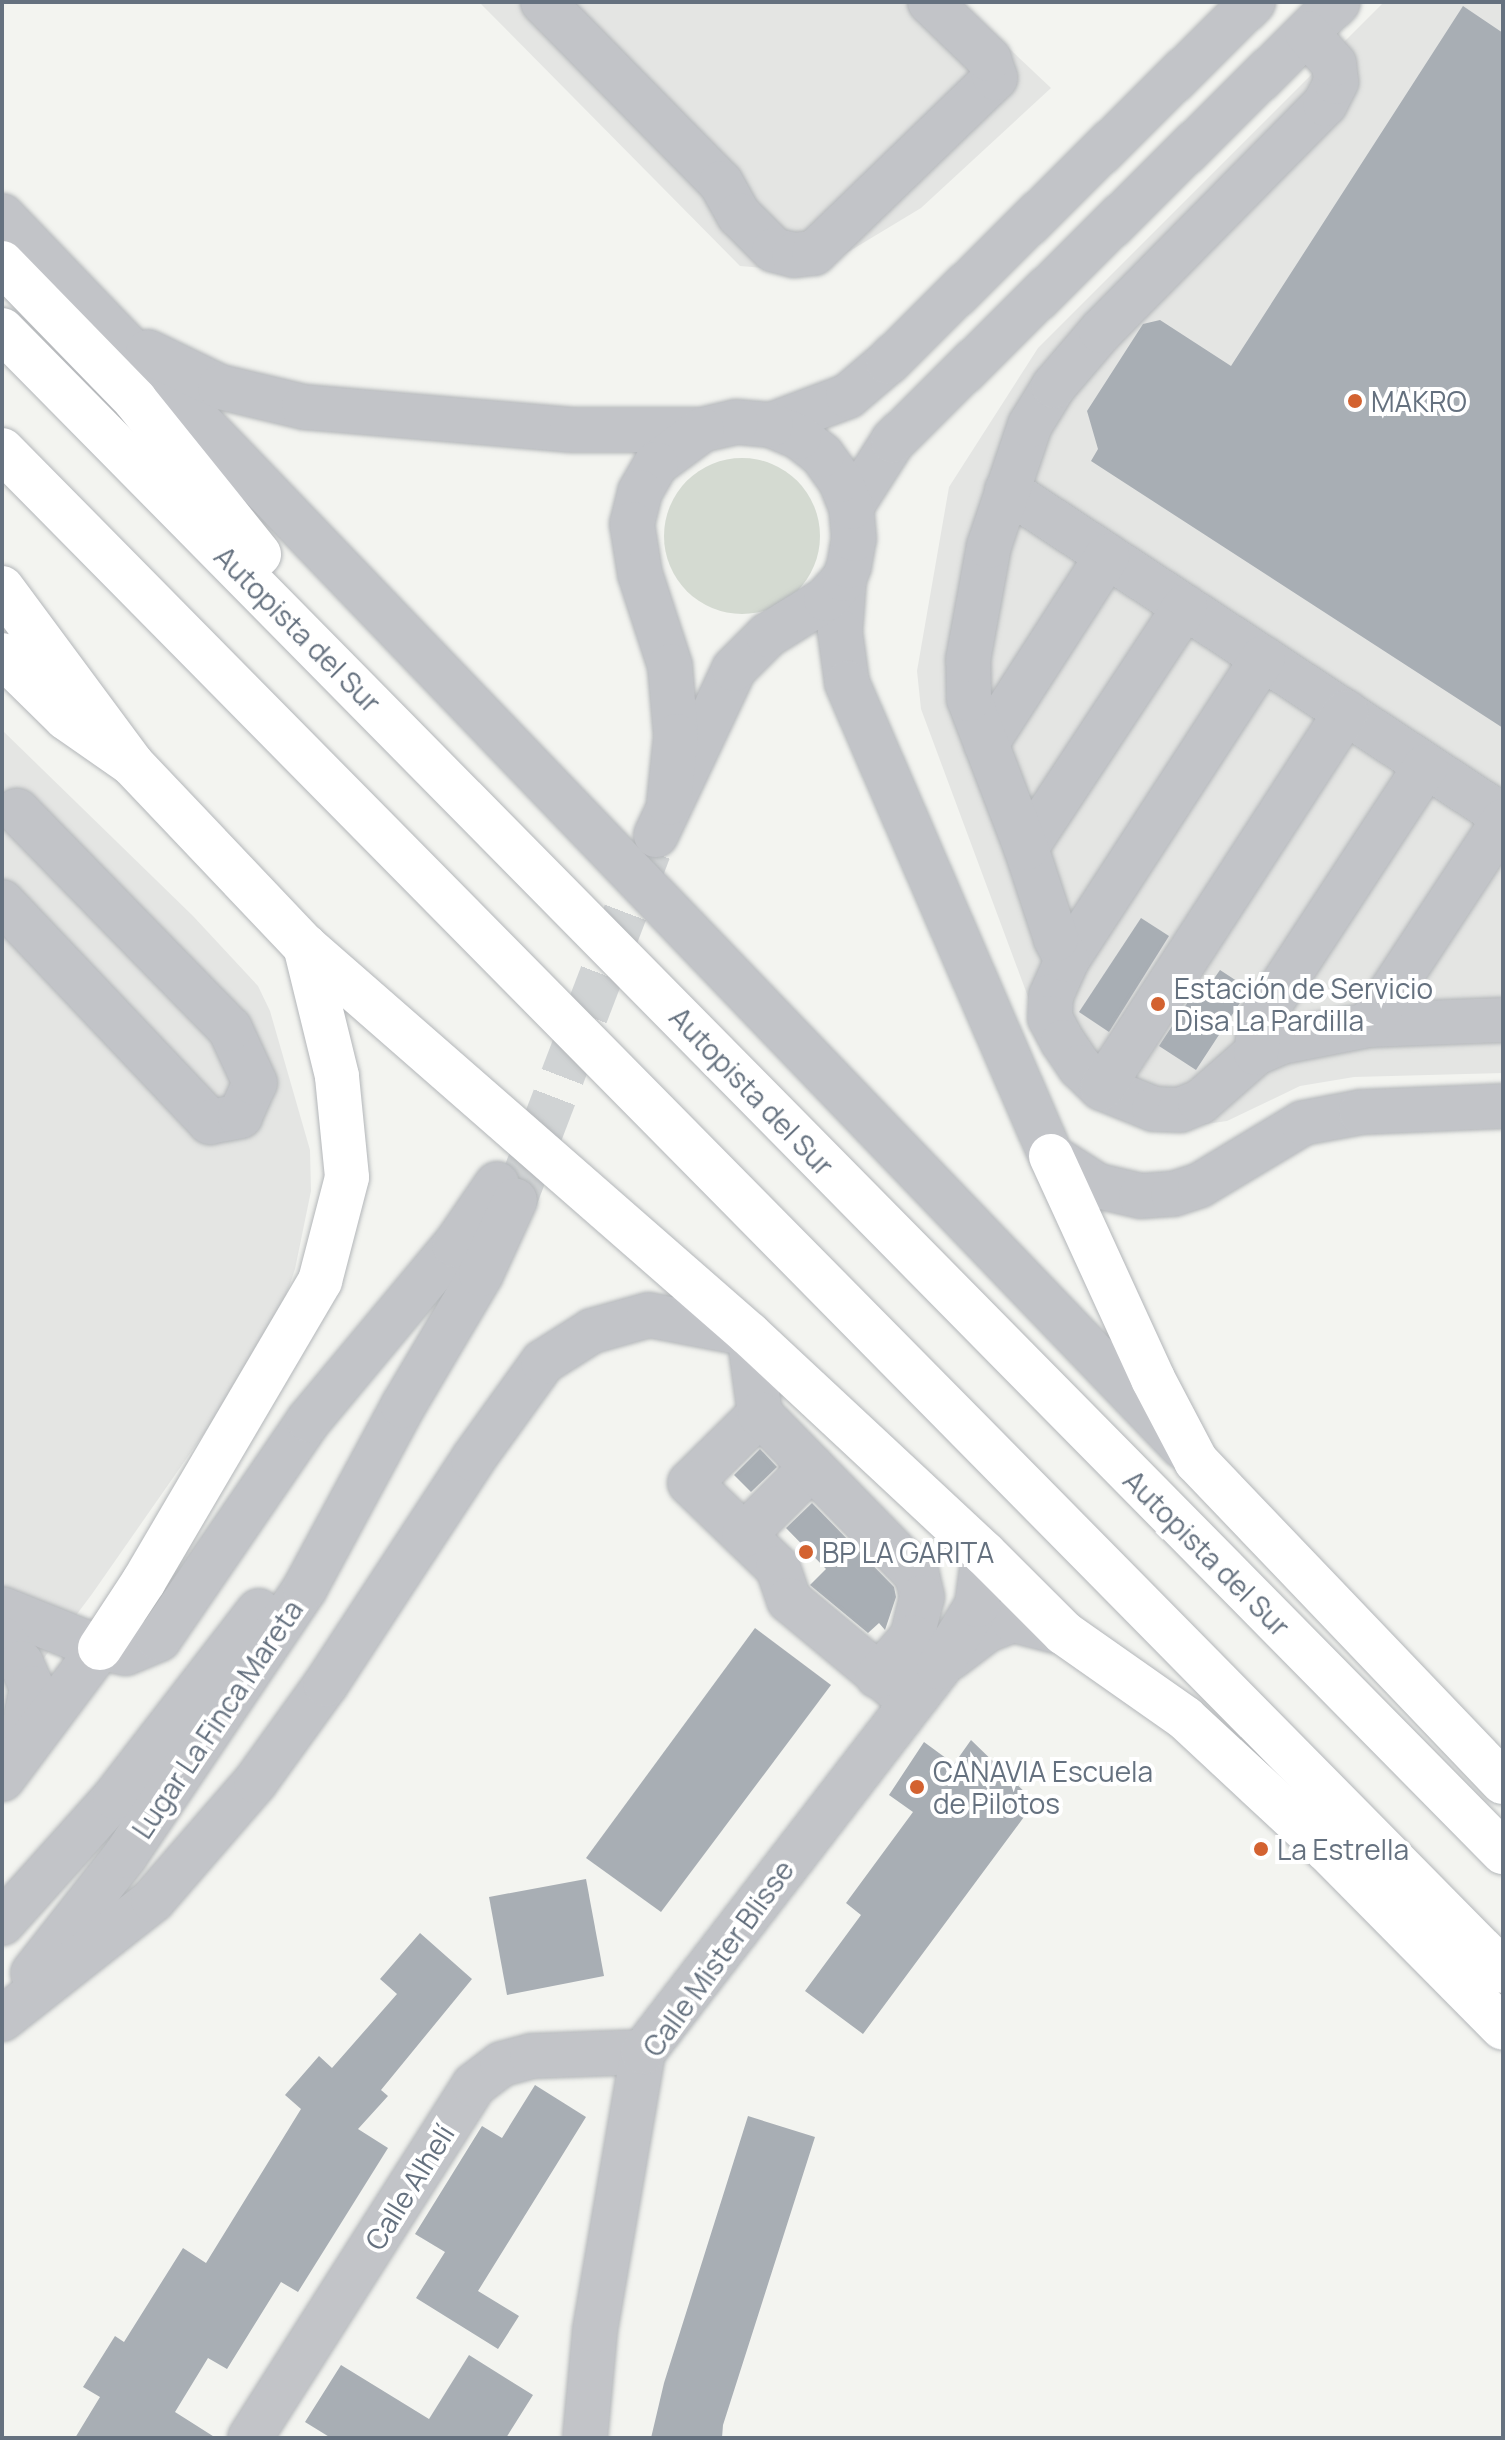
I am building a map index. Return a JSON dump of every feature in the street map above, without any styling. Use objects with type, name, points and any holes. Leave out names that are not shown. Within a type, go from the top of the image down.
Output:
[{"type":"main road","points":[[4,230],[135,400],[414,746]]},
{"type":"main road","name":"Autopista del Sur","points":[[2,330],[1503,1852]]},
{"type":"main road","points":[[2,450],[1503,1971]]},
{"type":"main road","points":[[2,588],[132,764],[305,946],[749,1334],[984,1553],[1064,1633],[1185,1718],[1327,1850],[1503,2028]]},
{"type":"main road","points":[[2,655],[66,718],[132,764]]},
{"type":"main road","points":[[100,1648],[144,1581],[320,1281],[347,1177],[337,1076],[305,946]]},
{"type":"main road","points":[[1051,1156],[1153,1379],[1196,1461],[1503,1782]]},
{"type":"street","points":[[543,2],[721,183],[739,215],[774,250],[794,255],[814,253],[995,78],[989,59],[930,2]]},
{"type":"street","points":[[771,425],[848,396],[888,362],[1253,2]]},
{"type":"street","points":[[851,507],[893,441],[1338,2]]},
{"type":"street","points":[[1067,960],[1056,939],[1026,848],[969,699],[968,660],[989,546],[1030,425],[1054,386],[1101,331],[1325,104],[1336,82],[1334,64],[1307,33]]},
{"type":"street","points":[[4,230],[122,339],[826,1079],[1196,1461]]},
{"type":"street","points":[[122,339],[220,387],[304,407],[572,430],[702,430],[736,422],[771,425],[799,437],[822,455],[840,480],[851,507],[854,539],[844,579],[840,632],[847,683],[1051,1156],[1098,1186],[1141,1196],[1173,1194],[1200,1185],[1303,1123],[1361,1112],[1503,1106]]},
{"type":"street","points":[[702,430],[656,464],[640,492],[632,524],[640,574],[670,666],[676,736],[662,819],[734,669],[768,635],[826,599],[844,579]]},
{"type":"street","points":[[1007,490],[1503,819],[1369,1025]]},
{"type":"street","points":[[986,744],[1107,556]]},
{"type":"street","points":[[1026,848],[1185,607]]},
{"type":"street","points":[[1263,658],[1067,960],[1051,996],[1050,1018],[1080,1067],[1102,1088],[1154,1109],[1180,1110],[1200,1102],[1256,1053],[1282,1042],[1369,1025],[1498,1012]]},
{"type":"street","points":[[1102,1088],[1346,712]]},
{"type":"street","points":[[1256,1053],[1261,1018],[1426,766]]},
{"type":"street","points":[[2,902],[210,1122],[240,1116],[255,1083],[230,1029],[7,810]]},
{"type":"street","name":"Lugar La Finca Mareta","points":[[2,2012],[125,1856],[305,1588],[403,1406],[481,1274],[506,1192],[455,1245],[309,1420],[159,1639],[126,1653],[100,1648]]},
{"type":"street","points":[[2,2019],[153,1900],[256,1781],[326,1684],[473,1459],[543,1362],[592,1331],[649,1315],[749,1334],[760,1414],[917,1575],[922,1597],[895,1689],[789,1600],[778,1568],[690,1483],[760,1414]]},
{"type":"street","name":"Lugar La Finca Mareta","points":[[2,1923],[115,1797],[279,1586],[403,1406]]},
{"type":"street","points":[[744,1535],[812,1467]]},
{"type":"street","name":"Calle Mister Blisse","points":[[939,1667],[977,1605],[984,1553]]},
{"type":"street","points":[[2,1609],[100,1648],[10,1767]]},
{"type":"street","name":"Calle Mister Blisse","points":[[585,2438],[595,2330],[643,2052],[895,1689],[939,1667],[987,1630],[1013,1620],[1064,1633]]},
{"type":"street","points":[[2,1639],[21,1663],[32,1688],[10,1767]]},
{"type":"street","name":"Calle Alhelí","points":[[250,2438],[474,2085],[502,2064],[532,2056],[643,2052]]},
{"type":"shaded area","points":[[479,2],[960,2],[1051,88],[921,208],[815,272],[740,266]]},
{"type":"shaded area","points":[[1384,2],[1503,2],[1503,1073],[1354,1077],[1300,1086],[1227,1121],[1172,1129],[1047,1048],[921,709],[917,671],[949,487],[1038,348]]},
{"type":"shaded area","points":[[742,458],[772,464],[797,481],[814,506],[820,536],[814,566],[797,591],[772,608],[742,614],[712,608],[687,591],[670,566],[664,536],[670,506],[687,481],[712,464]]},
{"type":"shaded area","points":[[2,730],[193,916],[258,986],[270,1011],[310,1150],[311,1191],[295,1269],[280,1314],[244,1376],[92,1594],[2,1714]]},
{"type":"building","name":"MAKRO","points":[[1463,6],[1503,33],[1503,728],[1091,461],[1098,449],[1087,411],[1143,324],[1160,320],[1231,366]]},
{"type":"building","points":[[1141,918],[1169,936],[1109,1032],[1079,1012]]},
{"type":"building","points":[[1220,970],[1249,989],[1196,1070],[1159,1046],[1199,985],[1206,990]]},
{"type":"building","points":[[760,1449],[777,1467],[751,1492],[734,1475]]},
{"type":"building","points":[[812,1503],[894,1587],[896,1597],[885,1630],[879,1623],[868,1633],[810,1585],[826,1569],[786,1528]]},
{"type":"building","points":[[755,1628],[831,1685],[661,1912],[586,1858]]},
{"type":"building","points":[[971,1740],[1035,1802],[863,2034],[805,1991],[861,1915],[846,1903],[913,1812],[889,1795],[924,1742],[954,1764]]},
{"type":"building","points":[[586,1879],[604,1976],[507,1995],[489,1897]]},
{"type":"building","points":[[420,1933],[472,1979],[381,2090],[388,2096],[358,2129],[388,2148],[298,2292],[281,2282],[227,2369],[208,2358],[175,2412],[216,2438],[75,2438],[100,2397],[83,2387],[115,2336],[124,2342],[183,2248],[206,2263],[301,2109],[285,2095],[319,2056],[332,2068],[397,1994],[380,1979]]},
{"type":"building","points":[[535,2085],[586,2117],[478,2291],[519,2316],[498,2349],[416,2298],[445,2252],[415,2234],[482,2126],[502,2138]]},
{"type":"building","points":[[748,2116],[815,2137],[723,2425],[722,2438],[651,2438],[664,2383]]},
{"type":"building","points":[[469,2355],[533,2395],[506,2438],[331,2438],[305,2422],[341,2365],[429,2419]]},
{"type":"tunnel","points":[[515,1200],[652,844]]},
{"type":"place","name":"MAKRO","points":[[1355,401]]},
{"type":"place","name":"Estación de Servicio Disa La Pardilla","points":[[1158,1004]]},
{"type":"place","name":"BP LA GARITA","points":[[806,1552]]},
{"type":"place","name":"CANAVIA Escuela de Pilotos","points":[[917,1787]]},
{"type":"place","name":"La Estrella","points":[[1261,1849]]}]
